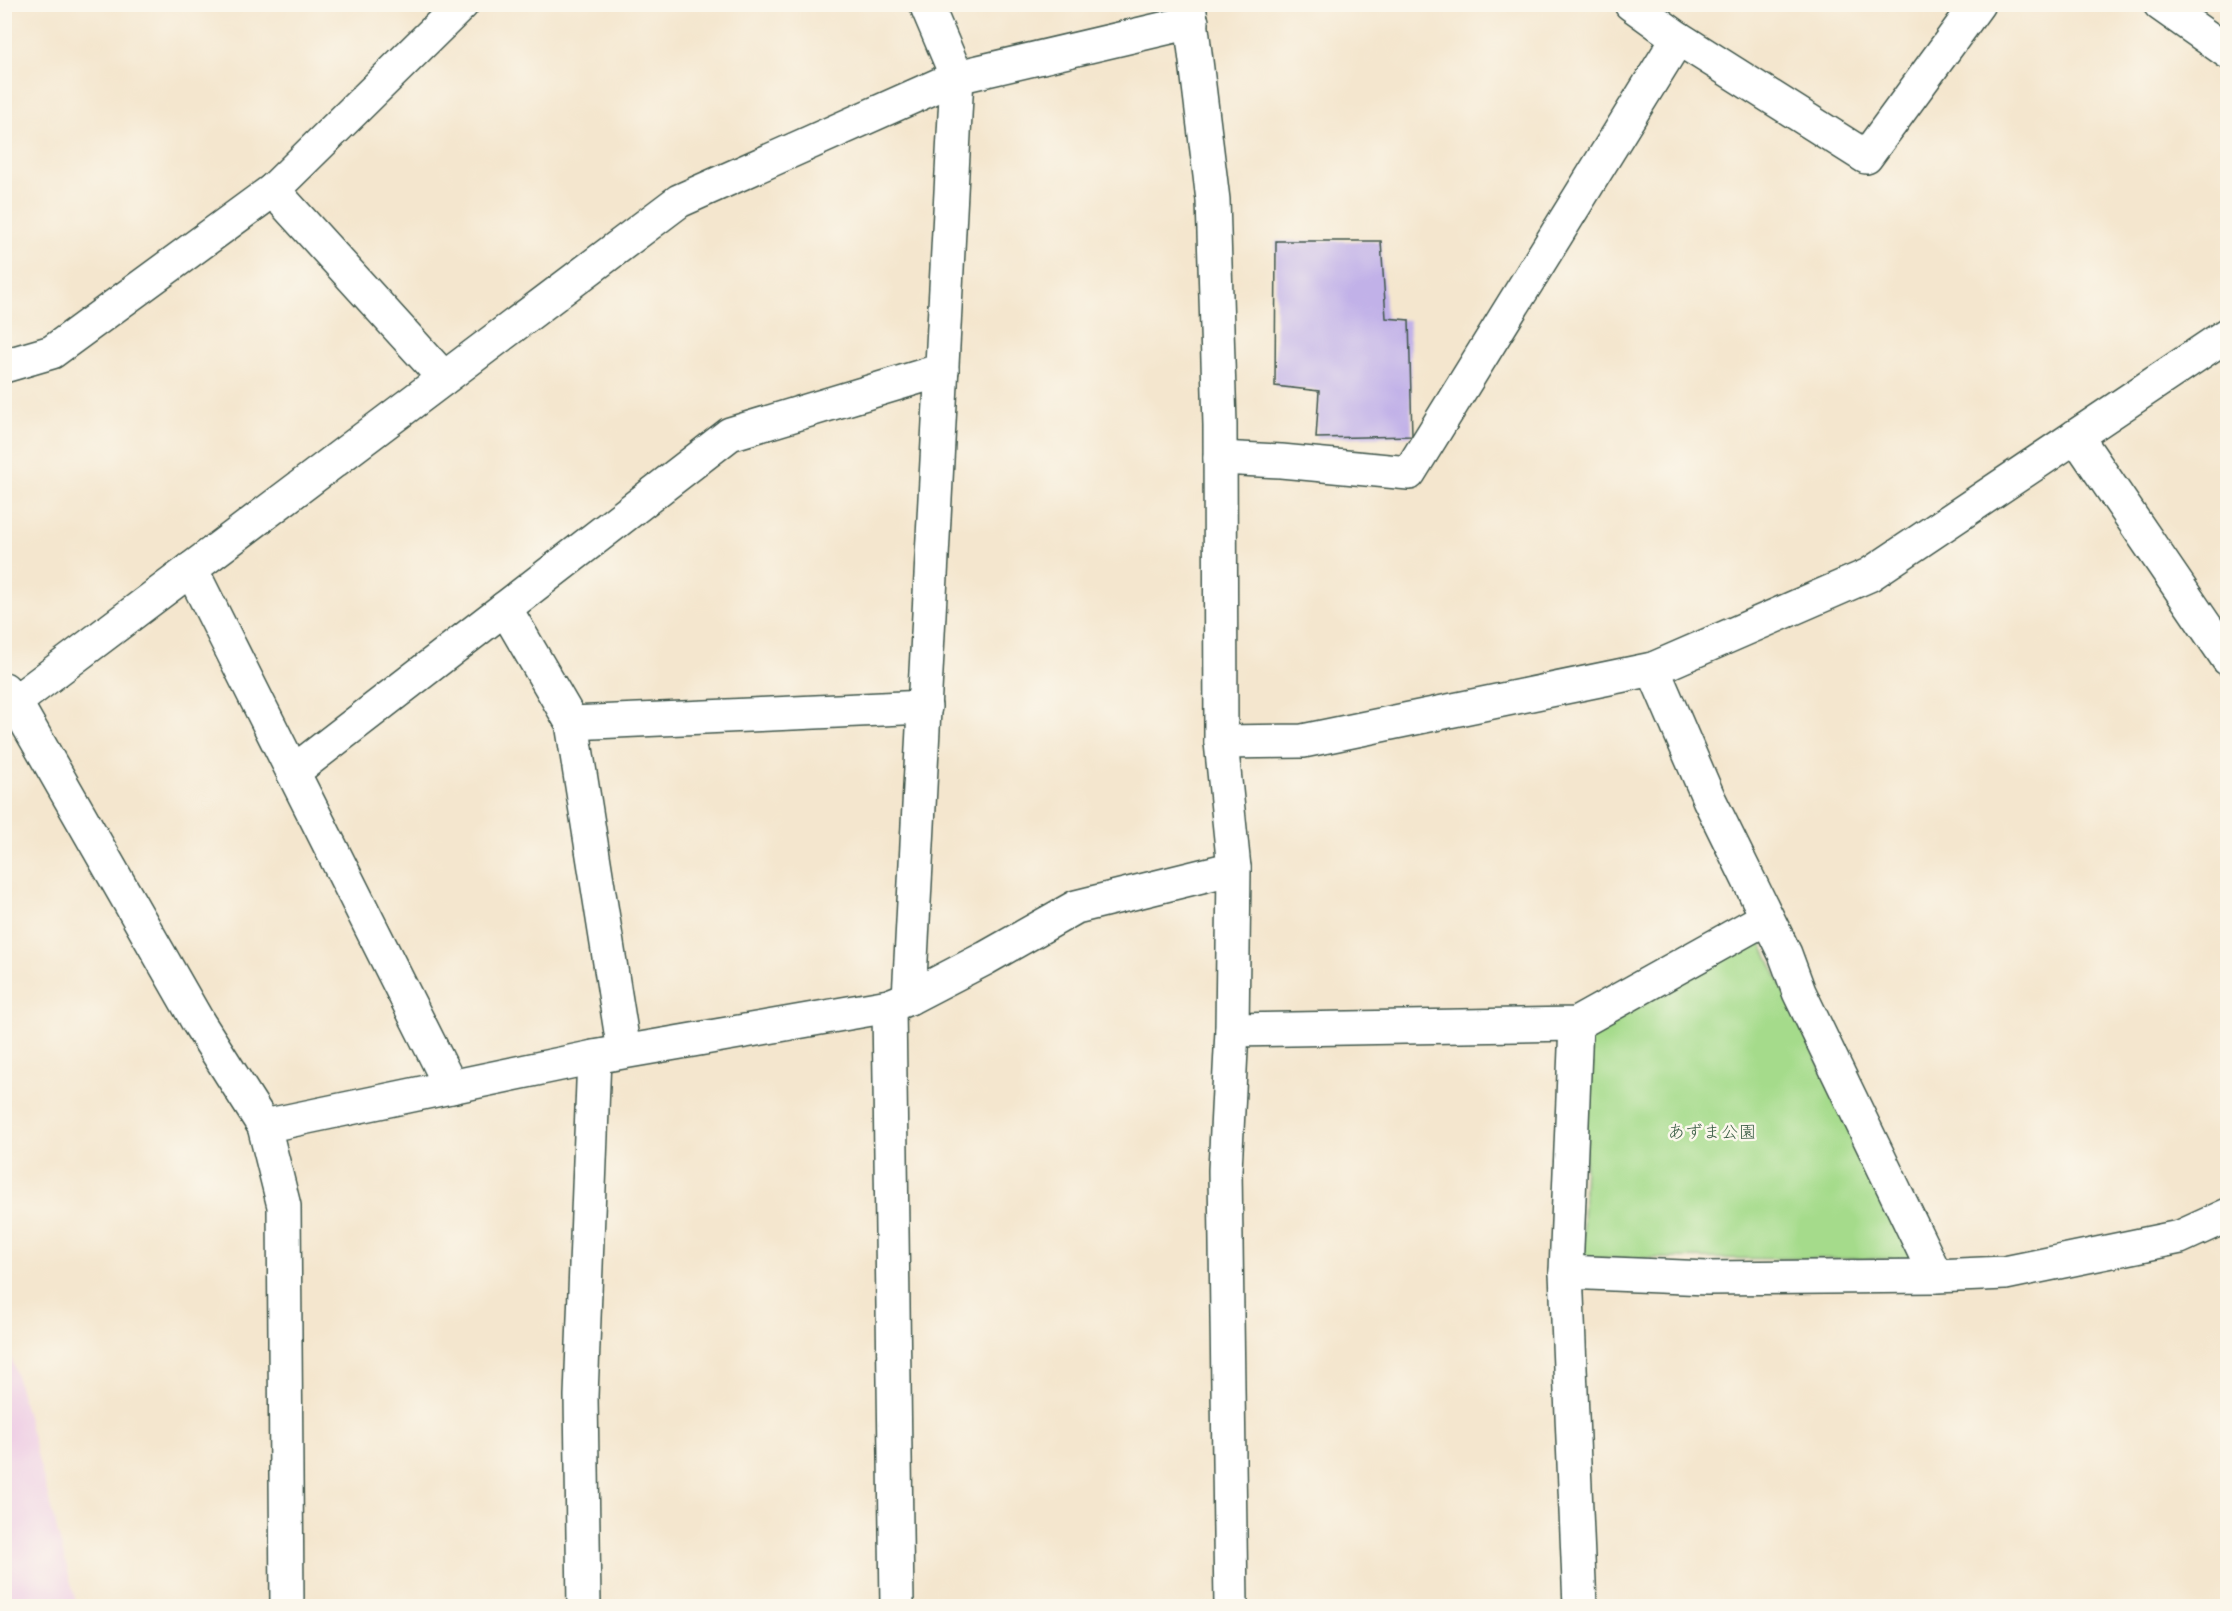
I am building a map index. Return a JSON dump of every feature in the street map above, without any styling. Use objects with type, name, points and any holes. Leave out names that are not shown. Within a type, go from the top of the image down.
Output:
[{"type":"street","points":[[4,366],[52,352],[273,190],[462,4]]},
{"type":"street","points":[[897,1606],[899,1002],[925,707],[957,77],[926,4]]},
{"type":"street","points":[[1631,4],[1678,38],[1866,157],[1977,4]]},
{"type":"street","points":[[2160,4],[2228,52]]},
{"type":"street","points":[[287,1606],[284,1206],[264,1126],[198,1022],[10,695],[191,568],[679,201],[957,77],[1191,13],[1213,200],[1220,458],[1221,742],[1234,868],[1232,1030],[1225,1170],[1231,1606]]},
{"type":"street","points":[[1220,458],[1281,461],[1409,473],[1678,38]]},
{"type":"street","points":[[273,190],[444,378]]},
{"type":"street","points":[[1221,742],[1303,741],[1653,669],[1869,575],[2228,334]]},
{"type":"street","points":[[293,772],[730,434],[942,370]]},
{"type":"street","points":[[2076,436],[2228,659]]},
{"type":"street","points":[[191,568],[451,1087]]},
{"type":"street","points":[[505,608],[572,723],[609,1054],[581,1396],[584,1606]]},
{"type":"street","points":[[1653,669],[1708,799],[1785,954],[1804,1002],[1936,1276]]},
{"type":"street","points":[[572,723],[925,707]]},
{"type":"street","points":[[264,1126],[609,1054],[899,1002],[986,958],[1076,907],[1234,868]]},
{"type":"street","points":[[1232,1030],[1576,1024],[1766,918]]},
{"type":"street","points":[[1576,1024],[1566,1272],[1580,1606]]},
{"type":"street","points":[[1566,1272],[1707,1278],[1936,1276],[2005,1272],[2180,1237],[2228,1215]]},
{"type":"shaded area","points":[[5,1333],[77,1606],[5,1606]]},
{"type":"green space","name":"あずま公園","points":[[1759,939],[1913,1259],[1582,1258],[1589,1033]]},
{"type":"building","points":[[1276,241],[1381,241],[1386,318],[1409,320],[1412,436],[1316,438],[1319,391],[1275,386]]}]
